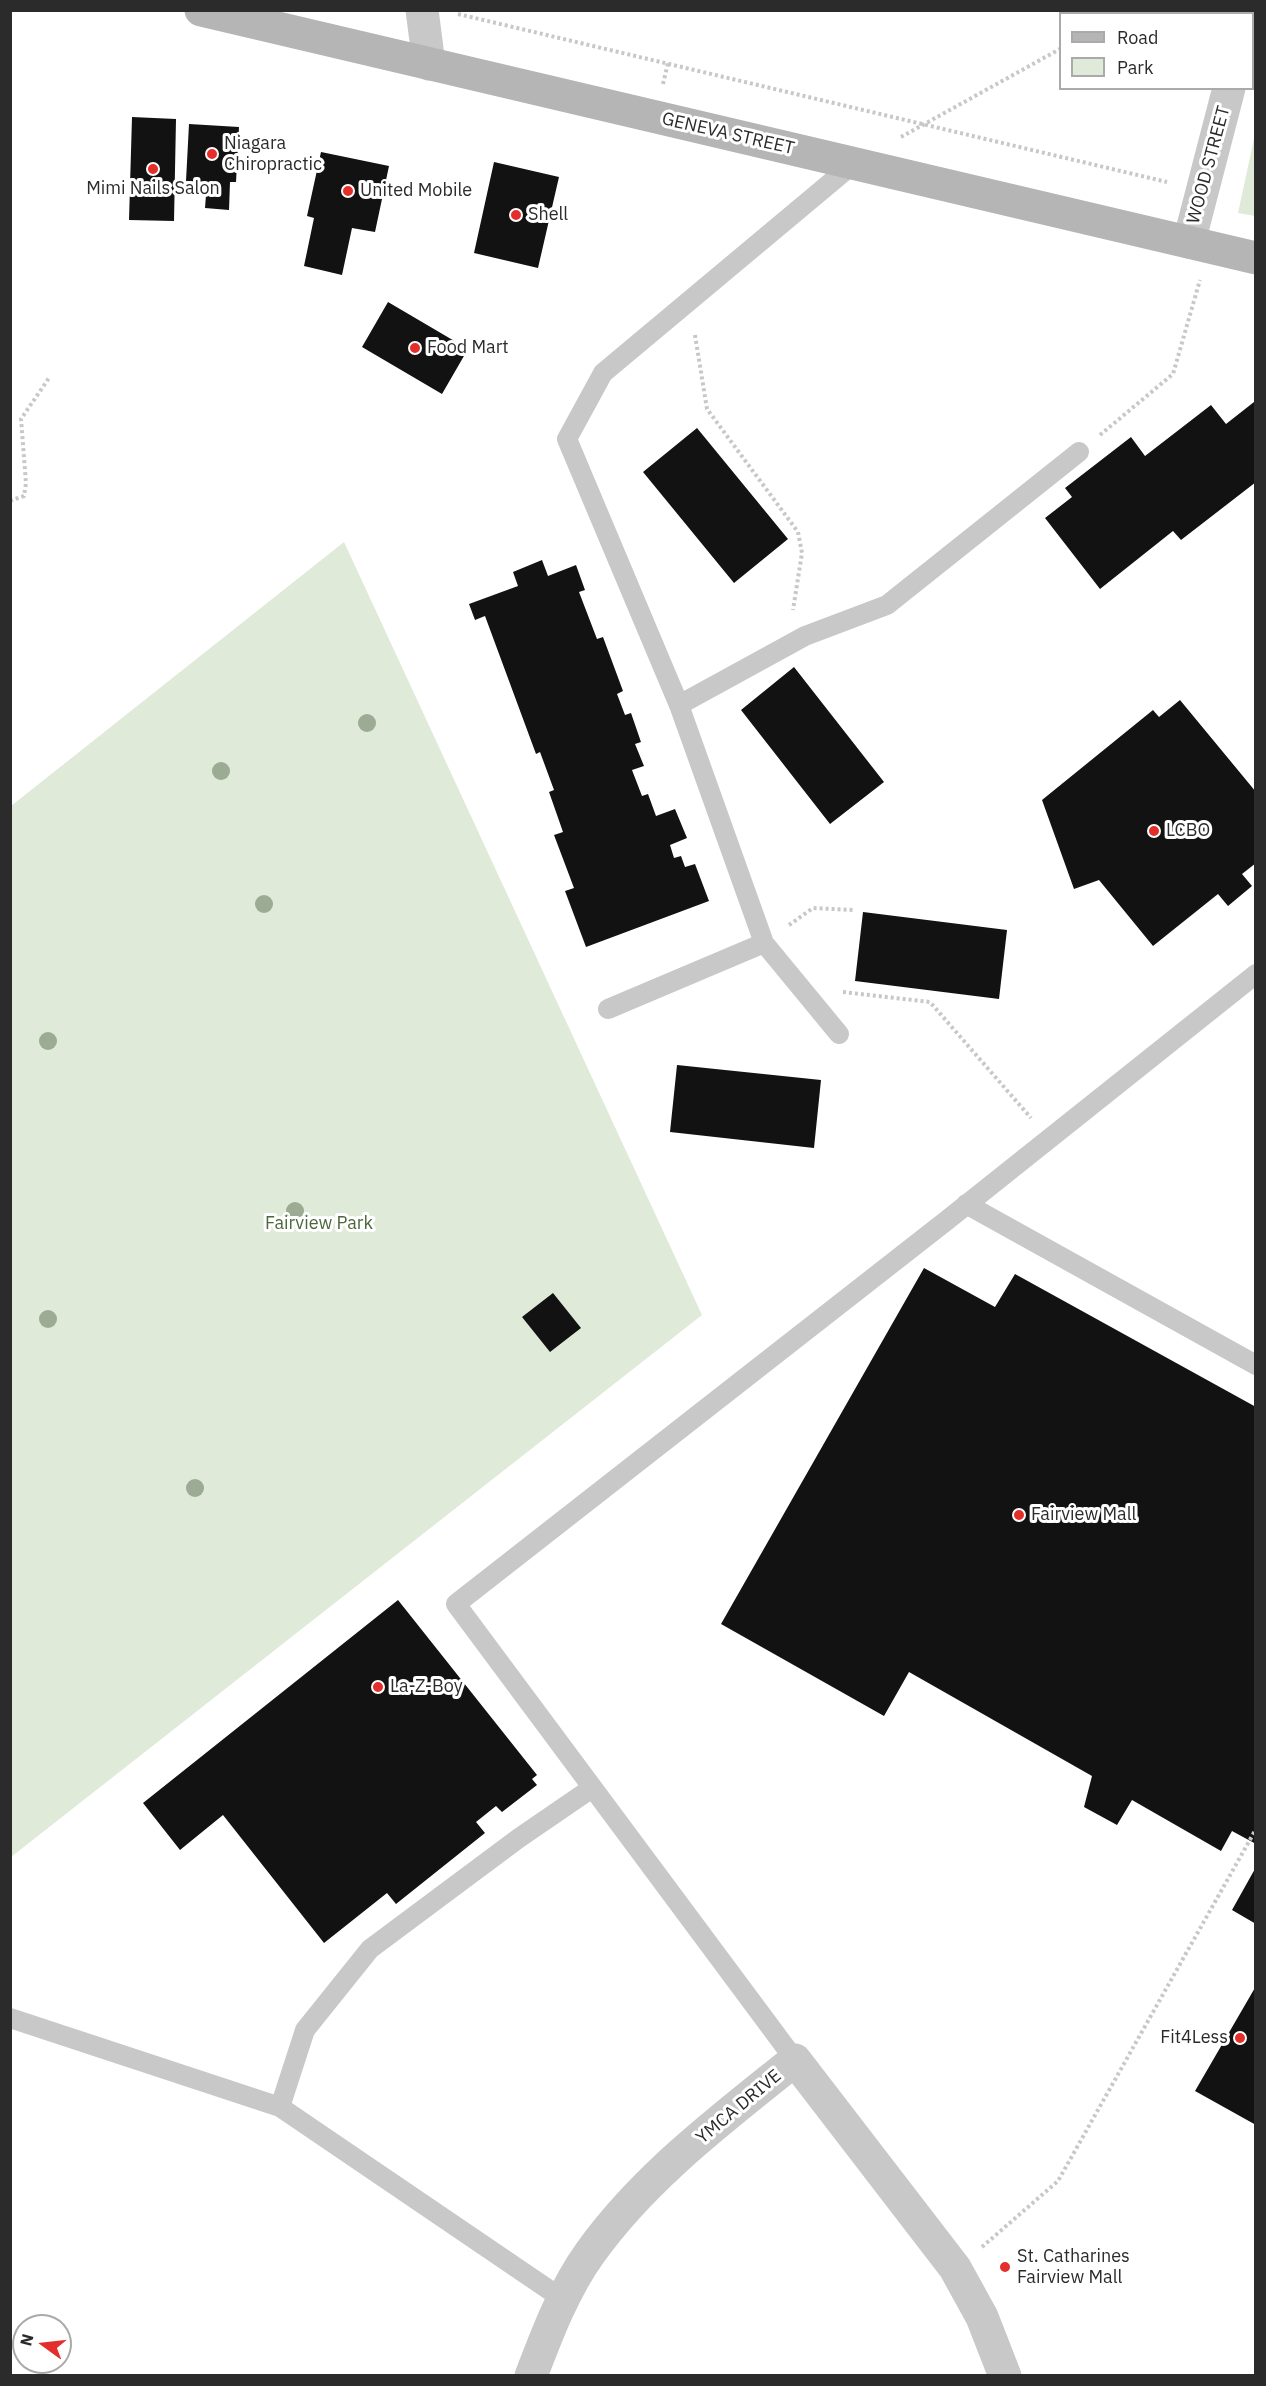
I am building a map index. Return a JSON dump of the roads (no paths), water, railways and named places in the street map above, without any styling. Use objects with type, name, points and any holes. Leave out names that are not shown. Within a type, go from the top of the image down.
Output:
[{"type":"main road","name":"GENEVA STREET","points":[[201,10],[1256,258]]},
{"type":"street","points":[[429,64],[437,12]]},
{"type":"street","name":"WOOD STREET","points":[[1199,245],[1229,90]]},
{"type":"street","name":"YMCA DRIVE","points":[[531,2376],[549,2328],[589,2254],[639,2192],[729,2112],[795,2060],[955,2268],[982,2317],[1005,2376]]},
{"type":"lane","points":[[839,1034],[764,943],[679,705],[567,440],[603,373],[853,164]]},
{"type":"lane","points":[[679,705],[805,636],[886,605],[1079,452]]},
{"type":"lane","points":[[608,1009],[764,943]]},
{"type":"lane","points":[[795,2060],[456,1604],[1256,974]]},
{"type":"lane","points":[[966,1204],[1256,1365]]},
{"type":"lane","points":[[280,2107],[305,2030],[370,1949],[514,1841],[592,1788]]},
{"type":"lane","points":[[10,2018],[280,2107],[564,2300]]},
{"type":"place","name":"Niagara Chiropractic","points":[[212,154]]},
{"type":"place","name":"Mimi Nails Salon","points":[[153,169]]},
{"type":"place","name":"United Mobile","points":[[348,191]]},
{"type":"place","name":"Shell","points":[[516,215]]},
{"type":"place","name":"Food Mart","points":[[415,348]]},
{"type":"place","name":"LCBO","points":[[1154,831]]},
{"type":"place","name":"Fairview Mall","points":[[1019,1515]]},
{"type":"place","name":"La-Z-Boy","points":[[378,1687]]},
{"type":"place","name":"Fit4Less","points":[[1240,2038]]},
{"type":"place","name":"St. Catharines Fairview Mall","points":[[1005,2267]]},
{"type":"park label","name":"Fairview Park","points":[[319,1224]]}]
